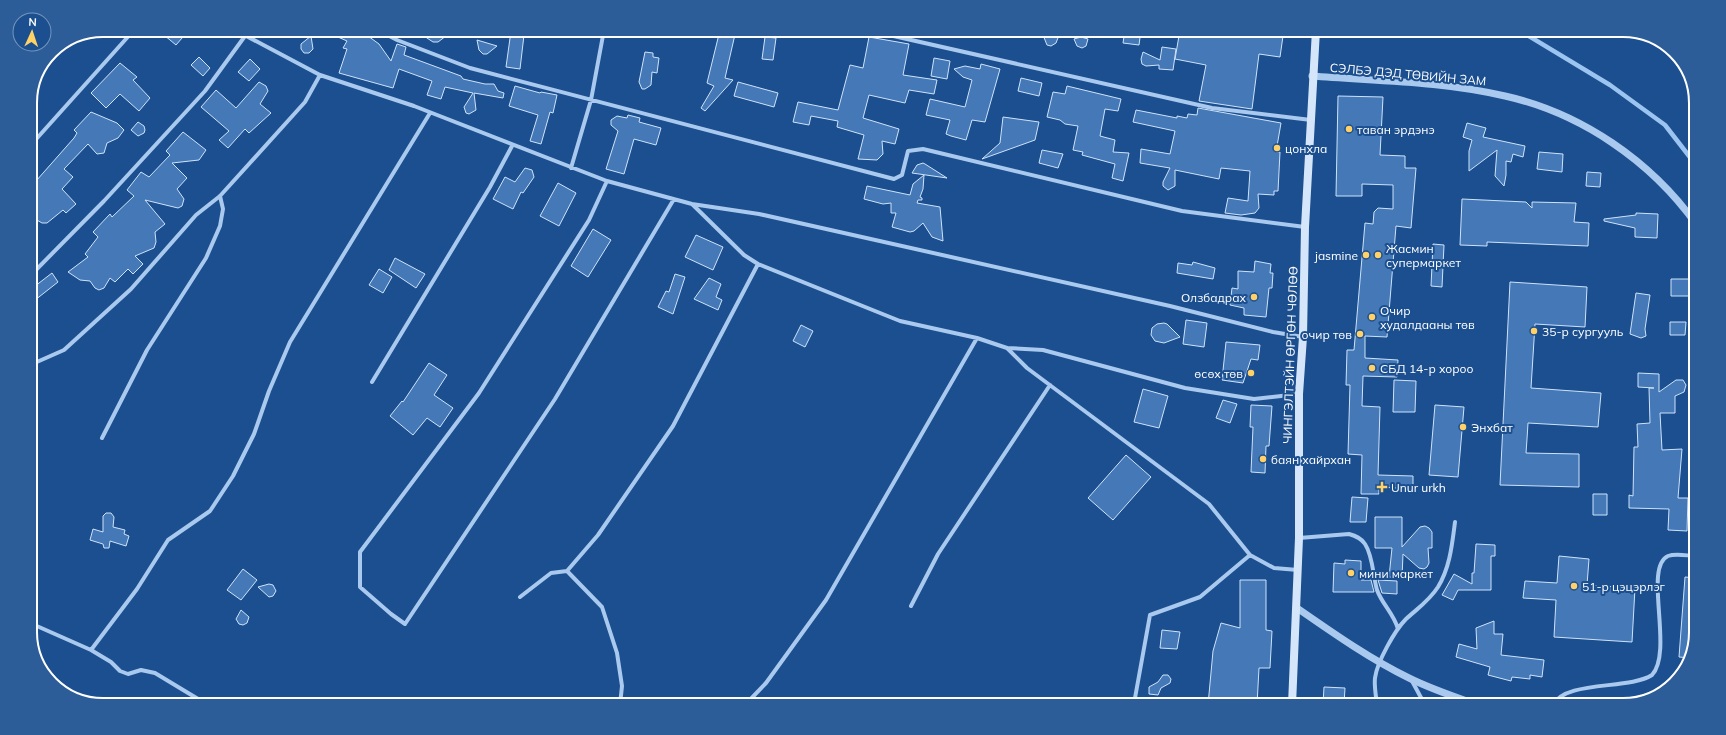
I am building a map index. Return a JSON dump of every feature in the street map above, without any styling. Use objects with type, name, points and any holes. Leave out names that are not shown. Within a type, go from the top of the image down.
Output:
[{"type":"main road","name":"ЧИНГЭЛТЭЙН ӨРГӨН ЧӨЛӨӨ","points":[[1292,698],[1299,538],[1299,394],[1303,337],[1312,76],[1315,37]]},
{"type":"street","points":[[37,138],[128,37]]},
{"type":"street","points":[[37,269],[104,201],[205,91],[244,37]]},
{"type":"street","points":[[247,37],[320,75],[430,113],[512,146],[607,181],[692,204],[759,214],[1170,306],[1273,332],[1303,337]]},
{"type":"street","points":[[391,37],[470,68],[717,131],[894,179],[902,175],[908,151],[923,149],[1182,212],[1306,227]]},
{"type":"street","points":[[571,168],[591,100],[603,37]]},
{"type":"street","points":[[898,37],[1212,108],[1311,120]]},
{"type":"street","points":[[37,362],[64,350],[131,289],[196,215],[220,196],[305,102],[320,75]]},
{"type":"street","name":"СЭЛБЭ ДЭД ТӨВИЙН ЗАМ","points":[[1312,76],[1454,88],[1504,96],[1535,104],[1579,123],[1622,150],[1659,181],[1689,216]]},
{"type":"street","points":[[91,650],[137,589],[168,540],[210,511],[233,476],[254,434],[269,391],[290,342],[430,113]]},
{"type":"street","points":[[372,382],[490,187],[512,146]]},
{"type":"street","points":[[607,181],[589,220],[479,393],[360,552],[360,587],[405,624],[555,399],[674,199]]},
{"type":"street","points":[[102,438],[147,350],[206,258],[220,226],[223,209],[220,196]]},
{"type":"street","points":[[692,204],[744,255],[758,264],[900,320],[977,338],[1007,348],[1043,350],[1185,388],[1254,399],[1299,394]]},
{"type":"street","points":[[520,597],[551,573],[567,571],[598,535],[673,426],[758,264]]},
{"type":"street","points":[[752,698],[766,683],[826,600],[977,338]]},
{"type":"street","points":[[1007,348],[1027,368],[1209,504],[1250,555],[1274,568],[1298,570]]},
{"type":"street","points":[[911,606],[938,554],[1050,385]]},
{"type":"street","points":[[1376,698],[1375,678],[1380,662],[1398,629],[1410,615],[1428,601],[1440,582],[1448,562],[1456,522]]},
{"type":"street","points":[[1299,538],[1349,534],[1357,537],[1364,543],[1368,552],[1379,594],[1395,620],[1398,629]]},
{"type":"street","points":[[1135,698],[1150,615],[1200,597],[1250,555]]},
{"type":"street","points":[[1557,698],[1567,692],[1636,680],[1652,674],[1656,667],[1660,639],[1658,588],[1659,567],[1667,557],[1672,555],[1689,556]]},
{"type":"street","points":[[567,571],[602,607],[617,653],[622,686],[621,698]]},
{"type":"street","points":[[1297,608],[1380,662],[1411,679],[1460,698]]},
{"type":"street","points":[[37,626],[91,650],[111,662],[120,671],[128,674],[141,670],[155,673],[196,698]]},
{"type":"street","points":[[1411,679],[1421,698]]},
{"type":"building","points":[[166,37],[183,37],[176,45]]},
{"type":"building","points":[[311,37],[313,49],[309,53],[304,53],[301,49],[301,44]]},
{"type":"building","points":[[338,37],[369,37],[379,44],[391,61],[397,44],[406,47],[404,55],[461,76],[463,79],[485,84],[494,84],[498,91],[504,93],[503,98],[474,93],[476,110],[469,114],[466,113],[464,107],[473,93],[445,87],[441,99],[427,95],[432,81],[399,69],[393,88],[339,73],[347,49],[343,48],[347,41]]},
{"type":"building","points":[[426,37],[445,37],[438,42],[433,42]]},
{"type":"building","points":[[510,37],[524,37],[520,69],[506,67]]},
{"type":"building","points":[[718,37],[734,37],[725,78],[733,80],[705,111],[701,108],[714,86],[707,83]]},
{"type":"building","points":[[765,37],[776,38],[773,60],[762,59]]},
{"type":"building","points":[[869,37],[909,44],[903,75],[937,80],[934,94],[909,90],[905,103],[869,95],[863,118],[899,129],[895,144],[882,141],[883,154],[877,160],[858,159],[864,135],[837,127],[838,121],[811,116],[809,125],[793,122],[798,102],[838,110],[850,65],[863,68]]},
{"type":"building","points":[[1044,37],[1058,37],[1056,43],[1051,46],[1047,45]]},
{"type":"building","points":[[1081,37],[1088,39],[1086,46],[1082,48],[1077,46],[1074,39]]},
{"type":"building","points":[[1124,37],[1140,37],[1139,45],[1123,43]]},
{"type":"building","points":[[1179,37],[1283,37],[1280,57],[1259,54],[1252,109],[1199,101],[1206,65],[1175,59]]},
{"type":"building","points":[[477,40],[497,46],[487,54],[483,54],[479,50]]},
{"type":"building","points":[[1162,47],[1176,49],[1173,70],[1159,69],[1159,65],[1146,66],[1142,64],[1141,59],[1143,52],[1160,60]]},
{"type":"building","points":[[645,52],[653,53],[653,57],[659,58],[657,73],[652,72],[651,85],[645,89],[642,89],[639,82]]},
{"type":"building","points":[[199,57],[210,68],[203,76],[191,65]]},
{"type":"building","points":[[934,58],[950,61],[947,79],[931,76]]},
{"type":"building","points":[[250,59],[260,69],[249,81],[238,72]]},
{"type":"building","points":[[120,63],[137,77],[133,80],[150,98],[139,111],[120,94],[106,108],[91,93]]},
{"type":"building","points":[[981,64],[1000,69],[985,122],[972,120],[966,140],[946,134],[950,120],[926,115],[930,99],[965,107],[972,80],[963,77],[954,69],[965,66],[980,69]]},
{"type":"building","points":[[1021,78],[1042,83],[1039,96],[1018,91]]},
{"type":"building","points":[[259,82],[266,86],[268,91],[260,104],[271,113],[249,133],[245,129],[228,148],[219,140],[229,131],[201,107],[216,90],[236,108]]},
{"type":"building","points":[[738,82],[778,93],[774,107],[734,96]]},
{"type":"building","points":[[515,86],[540,93],[557,95],[553,113],[550,112],[541,144],[530,141],[538,115],[509,106]]},
{"type":"building","points":[[1067,86],[1121,99],[1118,111],[1105,109],[1100,136],[1115,140],[1113,152],[1129,153],[1123,181],[1112,178],[1115,164],[1082,155],[1083,152],[1073,150],[1078,126],[1065,124],[1060,120],[1047,117],[1053,92],[1065,94]]},
{"type":"building","points":[[1338,96],[1383,97],[1380,155],[1405,156],[1405,168],[1416,168],[1411,228],[1396,226],[1387,337],[1365,336],[1365,358],[1398,360],[1397,377],[1363,376],[1362,406],[1380,407],[1378,475],[1413,476],[1413,489],[1379,487],[1379,494],[1361,494],[1362,455],[1348,454],[1350,385],[1346,385],[1347,350],[1354,350],[1365,223],[1373,224],[1374,212],[1378,208],[1393,209],[1393,185],[1362,184],[1362,196],[1336,196]]},
{"type":"building","points":[[1198,108],[1281,123],[1276,152],[1280,152],[1278,191],[1274,191],[1274,195],[1258,194],[1259,208],[1255,213],[1241,215],[1225,213],[1228,198],[1248,201],[1250,171],[1221,168],[1219,179],[1175,170],[1175,186],[1168,190],[1163,186],[1163,182],[1170,168],[1140,163],[1141,149],[1170,154],[1175,131],[1133,122],[1136,110],[1177,118],[1177,116],[1187,118],[1188,114],[1197,115]]},
{"type":"building","points":[[91,112],[117,123],[124,130],[118,138],[107,143],[104,153],[97,154],[88,144],[64,169],[73,177],[62,189],[76,204],[66,213],[63,210],[47,223],[42,223],[37,220],[37,180],[74,138],[77,133],[74,130]]},
{"type":"building","points":[[628,115],[640,118],[639,122],[661,128],[656,145],[634,139],[624,174],[606,169],[618,131],[611,125],[611,120],[617,116],[627,118]]},
{"type":"building","points":[[1003,117],[1039,122],[1035,140],[982,159],[1000,143]]},
{"type":"building","points":[[138,122],[144,126],[145,130],[144,133],[138,136],[131,130]]},
{"type":"building","points":[[1467,123],[1486,128],[1483,137],[1525,146],[1523,157],[1513,154],[1511,162],[1506,161],[1504,186],[1495,176],[1497,150],[1469,171],[1469,151],[1472,140],[1463,137]]},
{"type":"building","points":[[183,132],[206,150],[199,160],[172,163],[187,178],[177,189],[184,199],[182,206],[178,208],[145,200],[165,224],[155,232],[156,242],[154,248],[135,256],[143,264],[133,274],[128,269],[115,282],[110,278],[104,288],[99,290],[95,288],[90,281],[80,280],[68,272],[88,257],[85,254],[98,237],[93,232],[110,214],[112,217],[134,196],[127,190],[141,172],[149,177],[170,155],[166,151]]},
{"type":"building","points":[[1042,150],[1063,154],[1058,168],[1039,163]]},
{"type":"building","points":[[1539,152],[1563,154],[1562,172],[1537,169]]},
{"type":"building","points":[[923,163],[947,178],[912,173],[917,165]]},
{"type":"building","points":[[525,168],[532,170],[534,177],[523,193],[521,192],[513,209],[493,199],[505,177],[515,182]]},
{"type":"building","points":[[1587,172],[1601,173],[1600,187],[1586,186]]},
{"type":"building","points":[[924,175],[923,189],[920,197],[922,200],[918,200],[917,203],[940,207],[943,241],[932,237],[923,223],[914,231],[910,232],[892,227],[896,213],[891,213],[891,203],[883,204],[864,199],[867,186],[910,195],[913,184]]},
{"type":"building","points":[[558,183],[576,193],[559,226],[540,216]]},
{"type":"building","points":[[1462,199],[1526,202],[1532,208],[1532,202],[1576,203],[1574,222],[1589,223],[1588,246],[1487,242],[1487,246],[1460,245]]},
{"type":"building","points":[[1636,213],[1658,214],[1657,238],[1635,237],[1635,228],[1604,221],[1604,219],[1636,215]]},
{"type":"building","points":[[593,229],[611,240],[588,277],[571,266]]},
{"type":"building","points":[[696,235],[723,247],[713,270],[685,257]]},
{"type":"building","points":[[1433,244],[1444,245],[1442,287],[1431,286]]},
{"type":"building","points":[[395,258],[425,274],[416,288],[389,270]]},
{"type":"building","points":[[1255,261],[1271,264],[1270,273],[1273,273],[1272,288],[1269,288],[1266,317],[1244,315],[1244,308],[1230,305],[1232,288],[1238,289],[1238,271],[1254,272]]},
{"type":"building","points":[[1193,262],[1215,268],[1213,279],[1177,273],[1178,263],[1192,265]]},
{"type":"building","points":[[379,269],[392,277],[383,293],[369,285]]},
{"type":"building","points":[[52,273],[58,282],[37,298],[37,285]]},
{"type":"building","points":[[675,274],[685,277],[673,314],[658,307],[666,291],[669,292]]},
{"type":"building","points":[[709,278],[721,284],[716,297],[722,300],[718,310],[694,299]]},
{"type":"building","points":[[1671,279],[1689,279],[1689,296],[1671,296]]},
{"type":"building","points":[[1510,282],[1587,287],[1585,327],[1535,324],[1531,388],[1601,393],[1598,427],[1528,423],[1526,453],[1579,454],[1579,487],[1500,485]]},
{"type":"building","points":[[1636,293],[1650,295],[1645,329],[1646,336],[1641,338],[1630,334]]},
{"type":"building","points":[[1186,320],[1207,323],[1204,347],[1183,344]]},
{"type":"building","points":[[1670,322],[1686,322],[1685,335],[1670,335]]},
{"type":"building","points":[[1157,324],[1167,324],[1180,337],[1164,343],[1155,341],[1151,335],[1152,328]]},
{"type":"building","points":[[801,325],[813,331],[805,347],[793,341]]},
{"type":"building","points":[[1226,342],[1260,345],[1258,360],[1251,359],[1243,383],[1222,380]]},
{"type":"building","points":[[429,363],[447,375],[434,395],[453,408],[440,427],[427,418],[413,435],[390,416],[402,401],[403,402]]},
{"type":"building","points":[[1638,373],[1659,374],[1659,392],[1676,380],[1683,380],[1686,385],[1684,392],[1675,396],[1675,413],[1660,413],[1662,450],[1682,449],[1678,498],[1688,498],[1687,531],[1668,530],[1669,509],[1629,508],[1629,495],[1633,496],[1634,447],[1638,447],[1637,424],[1650,423],[1649,388],[1654,388],[1638,387]]},
{"type":"building","points":[[1394,380],[1416,381],[1415,412],[1393,412]]},
{"type":"building","points":[[1143,389],[1168,396],[1159,428],[1134,422]]},
{"type":"building","points":[[1223,400],[1237,404],[1230,423],[1216,418]]},
{"type":"building","points":[[1251,405],[1272,406],[1269,446],[1266,446],[1265,473],[1251,472],[1253,427],[1250,427]]},
{"type":"building","points":[[1435,405],[1464,407],[1458,477],[1429,475]]},
{"type":"building","points":[[1126,455],[1151,477],[1113,520],[1088,498]]},
{"type":"building","points":[[1593,494],[1607,494],[1607,515],[1593,515]]},
{"type":"building","points":[[1352,497],[1368,498],[1366,522],[1350,522]]},
{"type":"building","points":[[106,513],[111,513],[114,517],[113,527],[125,530],[124,534],[129,536],[126,546],[110,541],[109,548],[104,548],[103,544],[90,540],[93,529],[103,532],[103,516]]},
{"type":"building","points":[[1375,517],[1402,517],[1402,547],[1420,527],[1425,526],[1429,528],[1432,532],[1432,548],[1428,548],[1429,563],[1427,567],[1424,569],[1419,568],[1403,554],[1402,578],[1389,577],[1392,548],[1375,548]]},
{"type":"building","points":[[1476,544],[1495,545],[1495,556],[1491,556],[1491,590],[1458,590],[1453,600],[1442,595],[1454,574],[1472,584]]},
{"type":"building","points":[[1559,556],[1589,559],[1587,585],[1635,588],[1632,642],[1554,637],[1556,600],[1523,598],[1525,581],[1557,583]]},
{"type":"building","points":[[1345,560],[1361,561],[1361,580],[1371,580],[1374,592],[1333,592],[1334,563],[1345,564]]},
{"type":"building","points":[[243,569],[257,580],[241,600],[227,590]]},
{"type":"building","points":[[1685,577],[1689,577],[1688,645],[1684,657],[1679,657]]},
{"type":"building","points":[[1240,580],[1266,580],[1266,630],[1272,631],[1270,668],[1259,668],[1257,698],[1209,698],[1213,651],[1221,623],[1240,628]]},
{"type":"building","points":[[1378,580],[1397,581],[1397,594],[1382,593]]},
{"type":"building","points":[[269,584],[273,585],[276,591],[273,596],[269,597],[258,587]]},
{"type":"building","points":[[241,610],[249,617],[247,623],[243,625],[239,624],[236,619]]},
{"type":"building","points":[[1494,621],[1494,634],[1503,634],[1501,655],[1544,660],[1542,677],[1530,675],[1530,679],[1512,677],[1511,681],[1488,675],[1490,667],[1456,657],[1459,644],[1477,649],[1476,628]]},
{"type":"building","points":[[1162,630],[1180,632],[1177,649],[1160,648]]},
{"type":"building","points":[[1163,675],[1168,675],[1171,679],[1170,683],[1161,688],[1158,695],[1149,694],[1149,687],[1158,682]]},
{"type":"building","points":[[1324,687],[1345,688],[1344,698],[1323,698]]},
{"type":"waterway","points":[[1531,37],[1610,85],[1665,125],[1689,156]]},
{"type":"place","name":"таван эрдэнэ","points":[[1349,129]]},
{"type":"place","name":"цонхла","points":[[1277,148]]},
{"type":"place","name":"jasmine","points":[[1366,255]]},
{"type":"place","name":"Жасмин супермаркет","points":[[1378,255]]},
{"type":"place","name":"Олзбадрах","points":[[1254,297]]},
{"type":"place","name":"Очир худалдааны төв","points":[[1372,317]]},
{"type":"place","name":"35-р сургууль","points":[[1534,331]]},
{"type":"place","name":"очир төв","points":[[1360,334]]},
{"type":"place","name":"СБД 14-р хороо","points":[[1372,368]]},
{"type":"place","name":"өсөх төв","points":[[1251,373]]},
{"type":"place","name":"Энхбат","points":[[1463,427]]},
{"type":"place","name":"баян хайрхан","points":[[1263,459]]},
{"type":"place","name":"Unur urkh","points":[[1382,487]]},
{"type":"place","name":"мини маркет","points":[[1351,573]]},
{"type":"place","name":"51-р цэцэрлэг","points":[[1574,586]]}]
